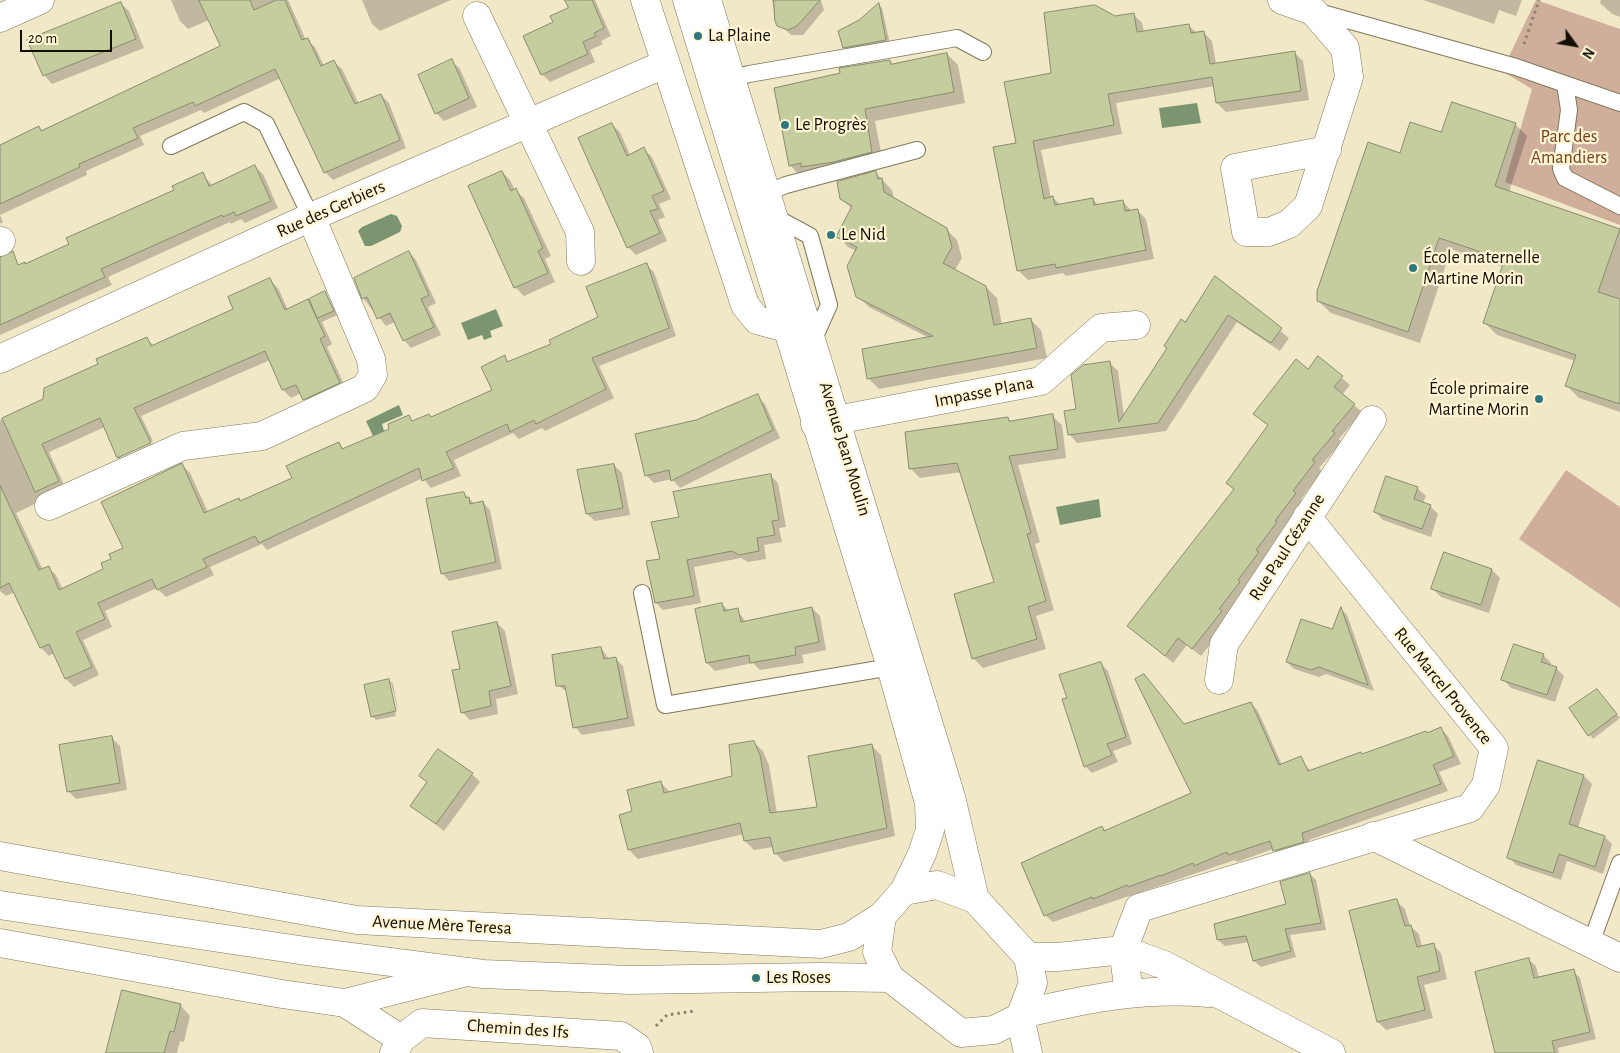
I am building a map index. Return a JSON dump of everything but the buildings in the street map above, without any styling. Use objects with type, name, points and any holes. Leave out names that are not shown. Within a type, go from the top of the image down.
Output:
[{"type":"street","points":[[0,18],[40,0]]},
{"type":"street","points":[[645,0],[745,305],[757,320],[786,328]]},
{"type":"street","name":"Avenue Jean Moulin","points":[[687,0],[722,82],[760,208],[812,343],[825,423],[929,803],[930,830],[922,854],[904,891]]},
{"type":"street","name":"Avenue Jean Moulin","points":[[707,0],[722,82]]},
{"type":"street","points":[[1282,0],[1313,11],[1345,48],[1349,77],[1327,150]]},
{"type":"street","points":[[477,16],[580,232],[581,261]]},
{"type":"street","name":"Rue des Gerbiers","points":[[0,359],[311,217],[527,122],[665,64]]},
{"type":"street","name":"Avenue Jean Moulin","points":[[760,208],[786,328],[825,423],[951,798],[975,899]]},
{"type":"street","points":[[49,506],[183,446],[262,436],[365,388],[373,376],[371,359],[311,217]]},
{"type":"street","name":"Impasse Plana","points":[[825,423],[1041,381],[1101,328],[1136,325]]},
{"type":"street","name":"Rue Paul Cézanne","points":[[1218,680],[1224,644],[1372,420]]},
{"type":"street","name":"Rue Marcel Provence","points":[[1123,950],[1139,908],[1470,808],[1486,786],[1494,748],[1307,517]]},
{"type":"street","points":[[1373,836],[1620,958]]},
{"type":"street","name":"Avenue Mère Teresa","points":[[0,856],[357,920],[821,944],[849,937],[882,916]]},
{"type":"street","points":[[981,1053],[961,1033],[890,978],[877,952],[882,916],[904,891],[937,885],[975,899],[1028,957],[1033,983],[1021,1016],[1028,1053]]},
{"type":"street","points":[[0,904],[306,951],[468,972],[630,980],[819,976],[890,978]]},
{"type":"street","points":[[0,943],[282,994],[345,1003],[468,972]]},
{"type":"street","points":[[1028,957],[1058,957],[1123,950],[1164,965],[1331,1053]]},
{"type":"street","points":[[1123,950],[1129,992]]},
{"type":"street","points":[[961,1033],[994,1030],[1021,1016],[1129,992],[1179,990],[1218,994]]},
{"type":"street","points":[[345,1003],[397,1046]]},
{"type":"street","name":"Chemin des Ifs","points":[[397,1046],[422,1023],[621,1036],[638,1050]]},
{"type":"lane","points":[[1313,11],[1516,67],[1620,103]]},
{"type":"lane","points":[[722,82],[957,38],[983,52]]},
{"type":"lane","points":[[1565,84],[1569,110],[1561,169],[1565,178],[1620,206]]},
{"type":"lane","points":[[171,146],[244,112],[266,124],[311,217]]},
{"type":"lane","points":[[760,208],[786,184],[917,150]]},
{"type":"lane","points":[[642,593],[665,705],[891,667]]},
{"type":"lane","points":[[1591,943],[1620,863]]},
{"type":"path","points":[[1516,67],[1539,0]]},
{"type":"green space","name":"Parc des Amandiers","points":[[1536,0],[1620,29],[1620,225],[1505,182],[1532,89],[1502,71]]},
{"type":"green space","points":[[1566,470],[1620,507],[1620,608],[1519,539]]},
{"type":"shaded area","points":[[1197,103],[1201,123],[1162,128],[1159,108]]},
{"type":"shaded area","points":[[391,214],[397,216],[402,226],[400,232],[371,246],[365,246],[358,231],[362,227]]},
{"type":"shaded area","points":[[496,309],[503,326],[490,331],[492,337],[484,340],[482,335],[468,340],[461,323]]},
{"type":"shaded area","points":[[399,405],[403,415],[382,424],[384,431],[373,436],[366,421]]},
{"type":"shaded area","points":[[1099,499],[1101,517],[1060,525],[1056,507]]},
{"type":"place","name":"La Plaine","points":[[698,36]]},
{"type":"place","name":"Le Progrès","points":[[785,125]]},
{"type":"place","name":"Le Nid","points":[[831,235]]},
{"type":"place","name":"École maternelle Martine Morin","points":[[1413,268]]},
{"type":"place","name":"École primaire Martine Morin","points":[[1539,399]]},
{"type":"place","name":"Les Roses","points":[[756,978]]}]
